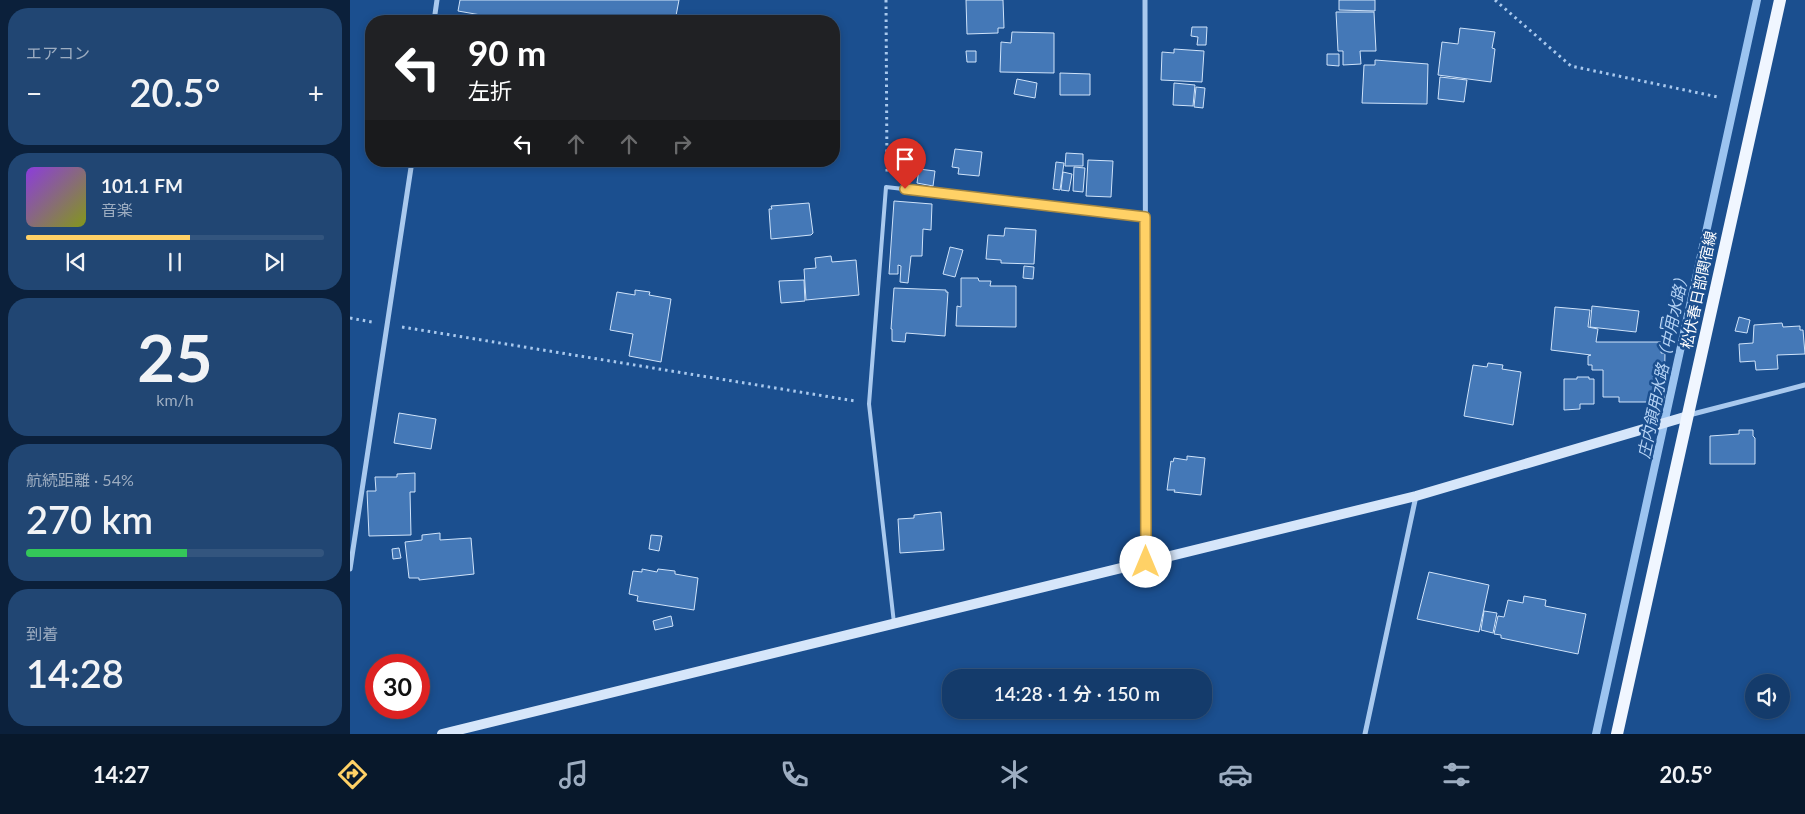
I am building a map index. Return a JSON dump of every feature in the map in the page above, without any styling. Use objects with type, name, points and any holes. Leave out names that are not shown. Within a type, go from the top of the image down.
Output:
[{"type":"main road","name":"松伏春日部関宿線","points":[[1616,734],[1780,0]]},
{"type":"street","points":[[435,15],[438,0]]},
{"type":"street","points":[[1144,0],[1146,562]]},
{"type":"street","points":[[350,569],[411,167]]},
{"type":"street","points":[[442,734],[1416,496],[1688,416],[1805,386]]},
{"type":"street","points":[[1365,734],[1416,496]]},
{"type":"lane","points":[[894,623],[869,404],[886,187],[1145,217]]},
{"type":"path","points":[[886,0],[886,187]]},
{"type":"path","points":[[1495,0],[1571,66],[1718,97]]},
{"type":"path","points":[[350,318],[869,404]]},
{"type":"building","points":[[460,0],[679,0],[676,15],[481,15],[458,11]]},
{"type":"building","points":[[966,0],[1003,0],[1004,28],[998,28],[998,33],[967,34]]},
{"type":"building","points":[[1339,0],[1375,0],[1375,11],[1339,10]]},
{"type":"building","points":[[1336,12],[1374,12],[1376,51],[1360,51],[1361,64],[1343,65],[1343,51],[1338,51]]},
{"type":"building","points":[[1192,27],[1207,27],[1206,45],[1197,45],[1198,37],[1191,36]]},
{"type":"building","points":[[1460,28],[1495,32],[1492,48],[1495,49],[1491,82],[1438,75],[1442,42],[1458,44]]},
{"type":"building","points":[[1012,32],[1054,33],[1054,73],[1000,72],[1001,42],[1011,43]]},
{"type":"building","points":[[1174,49],[1204,51],[1202,82],[1161,80],[1162,52],[1174,53]]},
{"type":"building","points":[[966,51],[976,51],[976,62],[967,62]]},
{"type":"building","points":[[1327,54],[1339,54],[1339,66],[1327,65]]},
{"type":"building","points":[[1375,60],[1428,64],[1427,104],[1362,103],[1364,65],[1375,65]]},
{"type":"building","points":[[1060,73],[1090,74],[1090,95],[1060,95]]},
{"type":"building","points":[[1440,77],[1467,80],[1464,102],[1438,99]]},
{"type":"building","points":[[1017,79],[1037,83],[1035,98],[1014,94]]},
{"type":"building","points":[[1174,83],[1195,85],[1193,106],[1173,105]]},
{"type":"building","points":[[1196,87],[1205,88],[1203,108],[1194,107]]},
{"type":"building","points":[[955,149],[982,152],[979,176],[958,174],[959,168],[952,167]]},
{"type":"building","points":[[1066,153],[1083,154],[1083,166],[1065,166]]},
{"type":"building","points":[[1088,160],[1113,161],[1111,197],[1086,196]]},
{"type":"building","points":[[1056,162],[1064,163],[1060,190],[1053,189]]},
{"type":"building","points":[[1074,167],[1085,168],[1083,192],[1073,191]]},
{"type":"building","points":[[919,169],[935,171],[933,186],[917,183]]},
{"type":"building","points":[[1063,172],[1072,174],[1069,191],[1061,190]]},
{"type":"building","points":[[894,201],[932,204],[931,230],[923,229],[922,256],[911,256],[908,283],[900,282],[901,266],[898,265],[898,274],[889,274]]},
{"type":"building","points":[[809,203],[813,233],[811,235],[771,239],[769,209],[772,209],[771,206]]},
{"type":"building","points":[[1005,228],[1036,230],[1034,264],[1001,263],[1001,260],[986,259],[988,235],[1004,236]]},
{"type":"building","points":[[950,247],[963,250],[955,277],[943,274]]},
{"type":"building","points":[[831,256],[832,262],[856,260],[859,295],[806,300],[804,269],[816,268],[815,258]]},
{"type":"building","points":[[1024,266],[1034,267],[1033,279],[1023,278]]},
{"type":"building","points":[[961,278],[978,278],[979,281],[991,281],[990,286],[1016,286],[1016,327],[956,326],[957,306],[961,307]]},
{"type":"building","points":[[804,280],[805,301],[781,303],[779,281]]},
{"type":"building","points":[[894,288],[946,290],[948,292],[945,336],[906,333],[905,342],[892,341]]},
{"type":"building","points":[[635,290],[650,292],[649,295],[671,299],[661,362],[629,356],[633,334],[610,330],[617,292],[635,295]]},
{"type":"building","points":[[1592,306],[1639,311],[1636,332],[1590,327]]},
{"type":"building","points":[[1555,307],[1590,310],[1588,327],[1598,329],[1596,342],[1662,342],[1661,353],[1665,353],[1664,402],[1619,402],[1619,397],[1603,397],[1603,370],[1592,370],[1592,365],[1588,365],[1588,356],[1591,355],[1551,350]]},
{"type":"building","points":[[1662,317],[1672,319],[1670,330],[1660,328]]},
{"type":"building","points":[[1739,317],[1750,320],[1747,333],[1735,331]]},
{"type":"building","points":[[1782,323],[1783,327],[1800,326],[1800,330],[1803,330],[1805,354],[1777,355],[1778,369],[1756,370],[1755,361],[1740,362],[1739,344],[1753,343],[1754,325]]},
{"type":"building","points":[[1488,363],[1503,365],[1502,369],[1521,372],[1513,425],[1464,416],[1473,365],[1487,367]]},
{"type":"building","points":[[1577,377],[1594,379],[1594,404],[1580,404],[1580,409],[1564,410],[1564,379],[1577,379]]},
{"type":"building","points":[[399,413],[436,419],[431,449],[394,443]]},
{"type":"building","points":[[1739,430],[1753,430],[1755,438],[1755,464],[1710,464],[1710,436],[1739,434]]},
{"type":"building","points":[[1187,456],[1205,458],[1201,495],[1167,490],[1171,461],[1173,462],[1174,458],[1187,460]]},
{"type":"building","points":[[415,473],[415,492],[410,492],[411,535],[369,536],[367,491],[376,491],[375,477],[397,477],[397,474]]},
{"type":"building","points":[[941,512],[944,550],[900,553],[898,519],[914,518],[914,515]]},
{"type":"building","points":[[440,533],[440,540],[471,538],[474,574],[419,580],[419,578],[409,578],[405,542],[422,540],[422,535]]},
{"type":"building","points":[[651,535],[662,536],[659,551],[649,549]]},
{"type":"building","points":[[399,548],[401,558],[393,559],[392,549]]},
{"type":"building","points":[[642,569],[657,572],[658,569],[675,571],[675,574],[698,578],[694,610],[637,601],[638,596],[629,594],[633,571],[642,572]]},
{"type":"building","points":[[1429,572],[1489,585],[1479,632],[1417,619]]},
{"type":"building","points":[[1524,596],[1546,600],[1545,606],[1586,614],[1578,654],[1501,638],[1501,635],[1494,634],[1498,616],[1504,617],[1508,600],[1523,603]]},
{"type":"building","points":[[1484,611],[1497,613],[1493,633],[1481,630]]},
{"type":"building","points":[[671,616],[673,626],[655,630],[653,621]]},
{"type":"waterway","name":"庄内領用水路（中用水路）","points":[[1596,734],[1757,0]]},
{"type":"route","points":[[905,189],[1145,217],[1146,562]]}]
